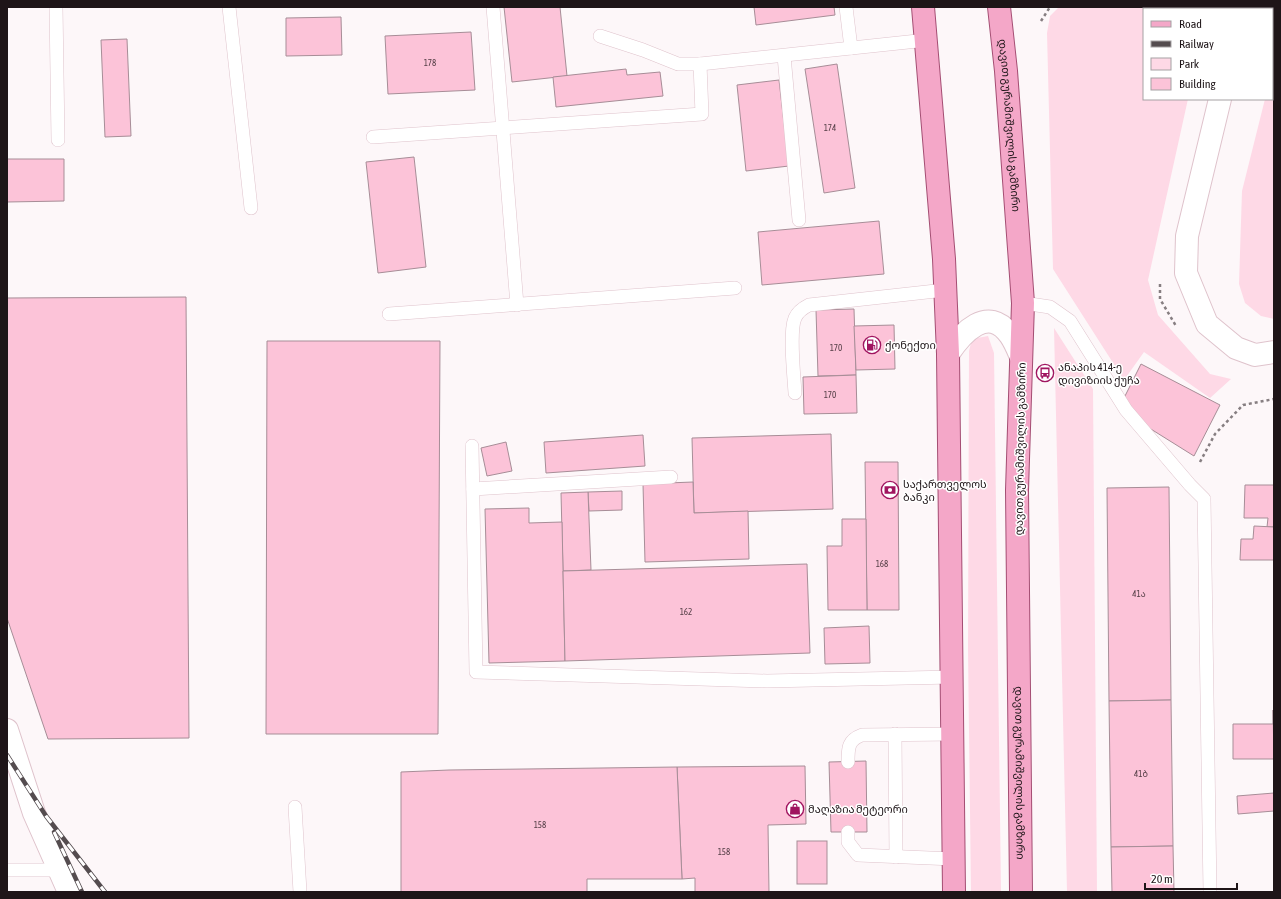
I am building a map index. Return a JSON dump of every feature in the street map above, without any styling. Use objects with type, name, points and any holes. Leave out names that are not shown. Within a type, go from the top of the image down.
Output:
[{"type":"main road","points":[[923,7],[927,40],[945,290],[948,354],[954,734],[954,892]]},
{"type":"main road","name":"დავით გურამიშვილის გამზირი","points":[[999,7],[1006,71],[1023,303],[1017,490],[1021,892]]},
{"type":"main road","points":[[1220,100],[1187,236],[1186,273],[1207,324],[1236,348],[1255,355],[1274,352]]},
{"type":"main road","points":[[948,354],[958,339],[969,328],[981,323],[991,322],[1001,326],[1010,335],[1021,358]]},
{"type":"main road","points":[[7,730],[34,813],[69,892]]},
{"type":"lane","points":[[56,7],[58,140]]},
{"type":"lane","points":[[229,7],[250,208]]},
{"type":"lane","points":[[493,7],[517,305]]},
{"type":"lane","points":[[846,7],[851,48]]},
{"type":"lane","points":[[600,36],[643,50],[678,64],[700,64],[784,56],[927,40]]},
{"type":"lane","points":[[784,56],[799,220]]},
{"type":"lane","points":[[372,137],[702,114],[700,64]]},
{"type":"lane","points":[[389,314],[734,288]]},
{"type":"lane","points":[[795,393],[792,330],[795,318],[800,310],[809,305],[945,290]]},
{"type":"lane","points":[[1023,303],[1050,307],[1070,321],[1126,410],[1190,485],[1204,499],[1210,892]]},
{"type":"lane","points":[[472,446],[474,489],[476,672],[767,681],[953,677]]},
{"type":"lane","points":[[474,489],[670,477]]},
{"type":"lane","points":[[895,734],[896,857]]},
{"type":"lane","points":[[848,762],[848,747],[851,741],[862,735],[954,734]]},
{"type":"lane","points":[[295,807],[300,892]]},
{"type":"lane","points":[[848,832],[848,842],[858,855],[954,859]]},
{"type":"lane","points":[[7,870],[60,870]]},
{"type":"path","points":[[1041,21],[1050,7]]},
{"type":"path","points":[[1190,485],[1215,434],[1243,405],[1274,399]]},
{"type":"green space","points":[[1059,7],[1206,8],[1143,8],[1143,100],[1188,100],[1148,280],[1158,315],[1210,374],[1231,379],[1210,398],[1144,352],[1124,380],[1053,269],[1047,33],[1050,16]]},
{"type":"green space","points":[[1274,7],[1274,319],[1261,316],[1245,303],[1239,284],[1242,191],[1265,100],[1273,100]]},
{"type":"green space","points":[[1054,328],[1093,389],[1097,892],[1067,892]]},
{"type":"green space","points":[[988,336],[994,353],[1001,892],[971,892],[968,649],[969,351],[972,339]]},
{"type":"building","points":[[504,7],[560,7],[567,76],[512,82]]},
{"type":"building","points":[[754,7],[834,7],[835,15],[756,25]]},
{"type":"building","points":[[341,17],[342,55],[286,56],[286,18]]},
{"type":"building","points":[[471,32],[475,90],[388,94],[385,36]]},
{"type":"building","points":[[127,39],[131,136],[105,137],[101,40]]},
{"type":"building","points":[[837,64],[855,188],[824,193],[805,69]]},
{"type":"building","points":[[626,69],[627,75],[660,72],[663,96],[556,107],[553,77]]},
{"type":"building","points":[[779,80],[789,166],[746,171],[737,85]]},
{"type":"building","points":[[414,157],[426,267],[378,273],[366,162]]},
{"type":"building","points":[[7,159],[64,159],[64,201],[7,202]]},
{"type":"building","points":[[879,221],[884,274],[762,285],[758,232]]},
{"type":"building","points":[[186,297],[189,738],[48,739],[7,618],[7,298]]},
{"type":"building","points":[[854,309],[856,375],[818,376],[816,310]]},
{"type":"building","points":[[894,325],[895,369],[856,370],[854,326]]},
{"type":"building","points":[[267,341],[440,341],[438,734],[266,734]]},
{"type":"building","points":[[1141,364],[1220,405],[1194,456],[1146,426],[1124,398]]},
{"type":"building","points":[[856,375],[857,413],[804,414],[803,377]]},
{"type":"building","points":[[831,434],[833,509],[694,513],[692,438]]},
{"type":"building","points":[[643,435],[645,466],[546,473],[544,442]]},
{"type":"building","points":[[506,442],[512,471],[487,476],[481,448]]},
{"type":"building","points":[[865,462],[898,462],[899,610],[867,610]]},
{"type":"building","points":[[693,482],[694,513],[748,511],[749,559],[645,562],[643,484]]},
{"type":"building","points":[[1245,485],[1274,485],[1274,527],[1267,527],[1268,518],[1244,518]]},
{"type":"building","points":[[1169,487],[1171,700],[1109,701],[1107,488]]},
{"type":"building","points":[[622,491],[622,510],[589,511],[588,492]]},
{"type":"building","points":[[588,492],[591,570],[563,571],[561,493]]},
{"type":"building","points":[[529,508],[529,523],[562,522],[565,661],[489,663],[485,509]]},
{"type":"building","points":[[842,519],[866,519],[867,610],[828,610],[827,546],[842,546]]},
{"type":"building","points":[[1254,526],[1274,527],[1274,560],[1240,560],[1241,539],[1253,539]]},
{"type":"building","points":[[807,564],[810,653],[565,661],[563,571]]},
{"type":"building","points":[[869,626],[870,663],[825,664],[824,628]]},
{"type":"building","points":[[1171,700],[1173,846],[1111,847],[1109,701]]},
{"type":"building","points":[[1273,710],[1274,759],[1233,759],[1233,724],[1273,724]]},
{"type":"building","points":[[866,761],[867,832],[831,832],[829,762]]},
{"type":"building","points":[[805,766],[806,824],[768,825],[769,892],[695,892],[695,878],[682,879],[677,767]]},
{"type":"building","points":[[677,767],[682,879],[587,879],[587,892],[401,892],[401,772]]},
{"type":"building","points":[[1274,793],[1274,811],[1238,814],[1237,796]]},
{"type":"building","points":[[797,841],[827,841],[827,884],[797,884]]},
{"type":"building","points":[[1173,846],[1174,892],[1112,892],[1111,847]]},
{"type":"railway","points":[[7,755],[46,816],[105,892]]},
{"type":"railway","points":[[54,832],[82,892]]},
{"type":"place","name":"ქონექთი","points":[[872,345]]},
{"type":"place","name":"ანაპის 414-ე დივიზიის ქუჩა","points":[[1045,373]]},
{"type":"place","name":"საქართველოს ბანკი","points":[[890,490]]},
{"type":"place","name":"მაღაზია მეტეორი","points":[[795,809]]}]
